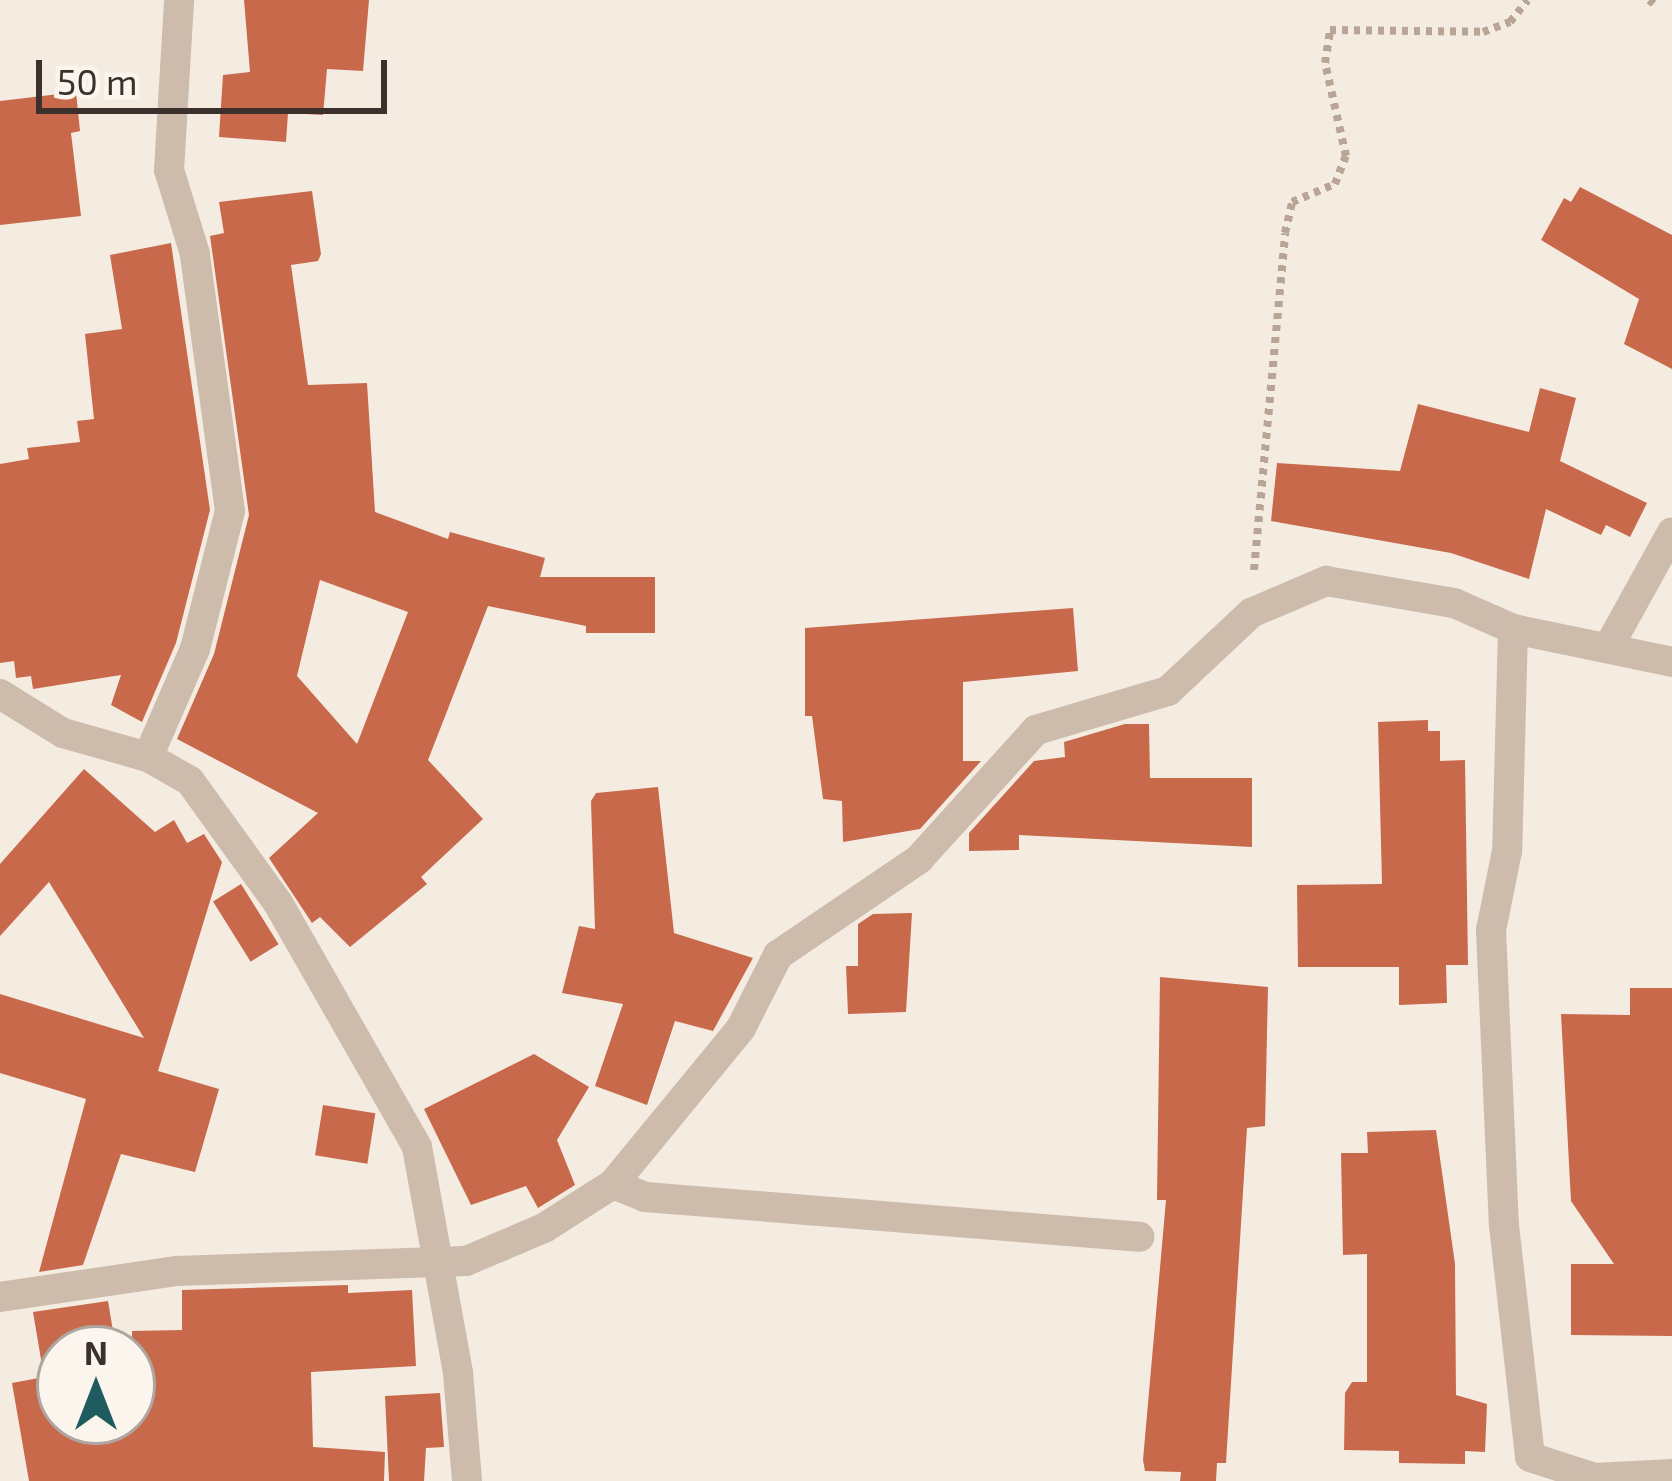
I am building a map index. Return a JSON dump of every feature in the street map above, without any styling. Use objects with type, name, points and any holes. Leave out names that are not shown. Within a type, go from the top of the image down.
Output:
[{"type":"street","points":[[148,758],[195,649],[230,511],[195,254],[169,170],[179,0]]},
{"type":"street","points":[[1608,648],[1672,532]]},
{"type":"street","points":[[0,1297],[177,1270],[466,1261],[544,1228],[613,1184],[741,1028],[778,955],[919,859],[1036,730],[1168,691],[1251,614],[1326,581],[1360,582],[1454,603],[1513,629],[1672,662]]},
{"type":"street","points":[[1513,629],[1508,851],[1490,930],[1504,1226],[1530,1456],[1594,1478],[1672,1474]]},
{"type":"street","points":[[0,694],[63,733],[148,758],[190,781],[278,903],[417,1147],[458,1373],[467,1481]]},
{"type":"street","points":[[613,1184],[645,1197],[1138,1237]]},
{"type":"path","points":[[1251,614],[1285,233],[1292,202],[1335,184],[1346,156],[1325,63],[1330,30],[1484,32],[1510,22],[1528,0]]},
{"type":"building","points":[[244,0],[369,0],[363,71],[327,69],[323,115],[288,113],[286,142],[219,137],[223,75],[250,72]]},
{"type":"building","points":[[76,92],[80,131],[71,133],[81,216],[0,225],[0,101]]},
{"type":"building","points":[[1580,187],[1672,235],[1672,369],[1624,344],[1639,299],[1541,240],[1564,198],[1571,202]]},
{"type":"building","points":[[312,191],[321,254],[318,261],[291,265],[308,385],[367,383],[375,512],[448,539],[450,532],[545,558],[540,577],[655,577],[655,633],[586,633],[586,626],[488,606],[428,760],[483,819],[421,877],[427,884],[350,947],[320,917],[312,923],[269,858],[318,813],[177,739],[214,654],[249,515],[210,236],[224,233],[219,202]],"holes":[[[320,580],[408,612],[357,744],[297,676]]]},
{"type":"building","points":[[171,243],[210,510],[176,643],[142,722],[111,705],[121,675],[33,689],[31,676],[16,678],[14,661],[0,663],[0,464],[29,459],[27,448],[80,442],[77,421],[94,419],[85,334],[122,329],[110,255]]},
{"type":"building","points":[[1540,388],[1576,398],[1560,461],[1647,503],[1630,537],[1606,525],[1601,535],[1546,509],[1529,579],[1451,553],[1271,521],[1277,463],[1400,471],[1418,404],[1529,432]]},
{"type":"building","points":[[1073,608],[1078,671],[963,682],[963,761],[981,761],[920,829],[843,842],[842,801],[823,799],[812,716],[805,716],[805,628]]},
{"type":"building","points":[[1428,720],[1428,731],[1440,731],[1440,761],[1465,760],[1468,965],[1446,965],[1447,1003],[1399,1005],[1399,967],[1298,967],[1297,885],[1382,884],[1378,722]]},
{"type":"building","points":[[1125,724],[1149,724],[1150,778],[1252,778],[1252,847],[1019,835],[1019,850],[969,851],[969,833],[1034,761],[1065,757],[1064,742]]},
{"type":"building","points":[[84,769],[155,832],[174,820],[187,843],[204,834],[222,862],[158,1071],[219,1089],[195,1172],[121,1154],[83,1265],[39,1272],[86,1099],[0,1073],[0,994],[144,1038],[49,882],[0,936],[0,864]]},
{"type":"building","points":[[658,787],[674,933],[753,958],[713,1031],[675,1021],[647,1105],[595,1086],[623,1004],[562,993],[579,926],[595,929],[591,801],[596,793]]},
{"type":"building","points":[[241,884],[279,944],[251,962],[213,901]]},
{"type":"building","points":[[912,913],[906,1012],[848,1014],[846,966],[858,966],[858,924],[873,914]]},
{"type":"building","points":[[1160,977],[1268,987],[1265,1126],[1247,1128],[1226,1463],[1217,1463],[1216,1481],[1180,1481],[1181,1472],[1145,1471],[1143,1460],[1166,1200],[1157,1200]]},
{"type":"building","points":[[1630,988],[1672,988],[1672,1336],[1571,1335],[1571,1264],[1614,1264],[1571,1201],[1561,1014],[1630,1015]]},
{"type":"building","points":[[534,1054],[589,1087],[557,1140],[575,1185],[538,1208],[526,1186],[471,1205],[424,1109]]},
{"type":"building","points":[[323,1105],[375,1113],[367,1164],[315,1155]]},
{"type":"building","points":[[1436,1130],[1455,1264],[1456,1395],[1487,1404],[1485,1452],[1465,1451],[1465,1464],[1399,1463],[1399,1451],[1344,1450],[1345,1393],[1352,1382],[1367,1382],[1367,1254],[1343,1255],[1341,1153],[1368,1153],[1367,1132]]},
{"type":"building","points":[[348,1285],[348,1293],[412,1290],[416,1366],[311,1372],[313,1447],[385,1452],[384,1481],[29,1481],[12,1383],[36,1378],[36,1445],[156,1445],[156,1331],[182,1330],[182,1290]]},
{"type":"building","points":[[108,1301],[112,1325],[36,1325],[36,1330],[33,1312]]},
{"type":"building","points":[[440,1393],[444,1447],[426,1448],[424,1481],[389,1481],[385,1396]]}]
